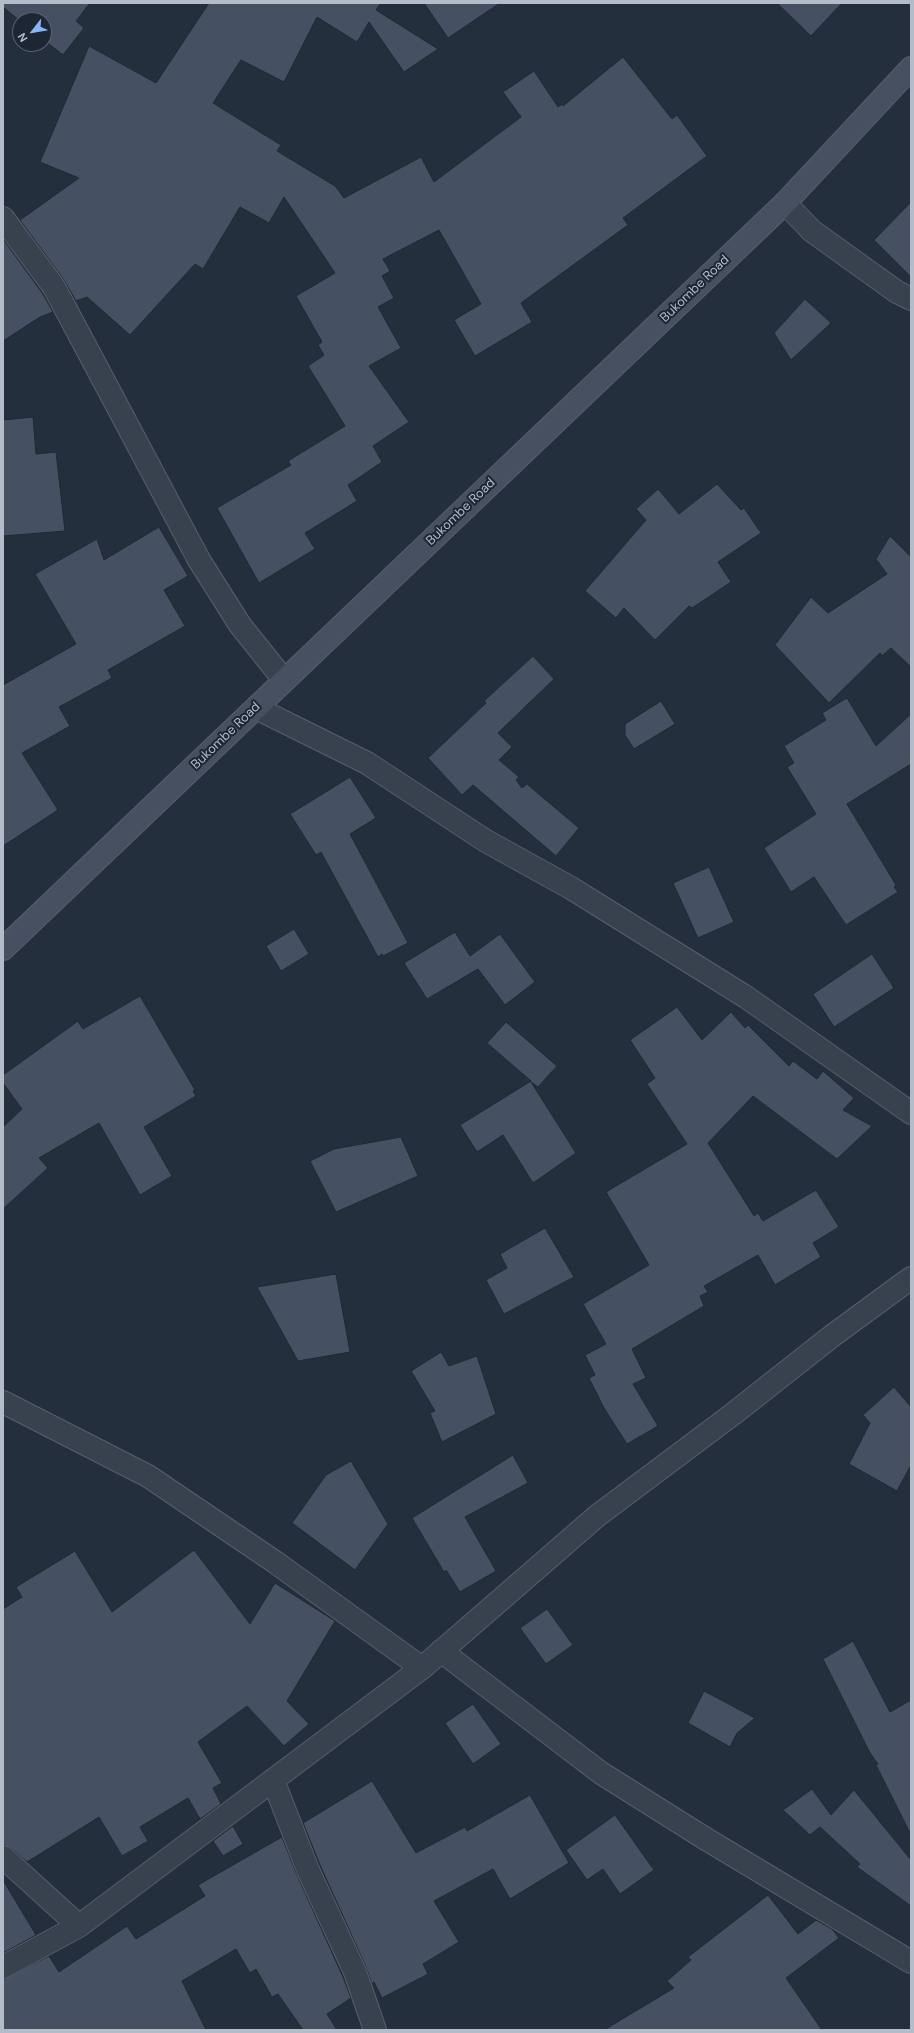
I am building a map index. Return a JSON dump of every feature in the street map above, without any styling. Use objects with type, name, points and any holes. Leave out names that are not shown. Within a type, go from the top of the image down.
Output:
[{"type":"main road","name":"Bukombe Road","points":[[3,949],[785,203],[911,68]]},
{"type":"street","points":[[785,203],[812,231],[897,292],[911,299]]},
{"type":"street","points":[[3,218],[54,287],[200,560],[240,625],[284,680]]},
{"type":"street","points":[[256,708],[367,763],[486,842],[571,888],[746,996],[911,1113]]},
{"type":"street","points":[[3,1967],[79,1926],[422,1668],[597,1516],[733,1414],[832,1336],[911,1278]]},
{"type":"street","points":[[3,1402],[148,1476],[275,1562],[422,1668]]},
{"type":"street","points":[[441,1651],[601,1773],[706,1839],[911,1962]]},
{"type":"street","points":[[273,1780],[308,1870],[355,1972],[375,2030]]},
{"type":"street","points":[[3,1857],[79,1926]]},
{"type":"building","points":[[3,3],[90,3],[76,21],[84,28],[63,55],[52,46],[52,12],[12,12],[12,14],[3,7]]},
{"type":"building","points":[[209,3],[381,3],[376,10],[438,49],[404,72],[369,22],[357,42],[317,17],[284,82],[241,60],[213,103],[281,145],[277,151],[335,186],[344,198],[421,157],[434,182],[521,117],[503,92],[534,71],[558,107],[562,104],[563,106],[623,57],[672,119],[677,115],[707,156],[623,218],[628,225],[521,303],[532,322],[475,356],[454,320],[481,304],[439,230],[383,259],[390,271],[382,276],[394,298],[378,307],[401,348],[369,366],[409,422],[373,446],[382,462],[348,485],[357,501],[305,533],[315,549],[259,583],[217,508],[291,465],[288,461],[345,426],[308,366],[324,355],[318,345],[322,342],[296,296],[335,273],[284,197],[269,223],[240,207],[203,269],[195,264],[130,335],[87,297],[76,301],[64,280],[20,220],[79,178],[40,162],[89,46],[156,83]]},
{"type":"building","points":[[424,3],[500,3],[448,38]]},
{"type":"building","points":[[777,3],[842,3],[811,36]]},
{"type":"building","points":[[911,202],[911,277],[874,240]]},
{"type":"building","points":[[3,239],[43,294],[53,312],[40,317],[3,341]]},
{"type":"building","points":[[805,299],[831,323],[791,360],[774,333]]},
{"type":"building","points":[[33,417],[36,454],[56,452],[65,531],[3,536],[3,420]]},
{"type":"building","points":[[717,484],[741,510],[744,508],[761,533],[718,562],[731,582],[692,608],[689,606],[655,640],[624,608],[616,618],[585,591],[646,520],[636,509],[658,489],[679,514]]},
{"type":"building","points":[[159,527],[188,576],[164,590],[185,626],[108,670],[112,678],[59,707],[70,726],[22,753],[58,810],[3,846],[3,685],[76,644],[35,574],[97,539],[104,560]]},
{"type":"building","points":[[890,536],[911,557],[911,667],[891,648],[882,656],[880,653],[829,703],[775,645],[811,597],[828,613],[887,574],[876,559]]},
{"type":"building","points":[[533,656],[554,679],[498,733],[512,747],[499,760],[519,777],[516,780],[522,788],[527,784],[579,828],[556,856],[473,785],[462,795],[428,758],[486,703],[484,701]]},
{"type":"building","points":[[847,698],[876,746],[911,714],[911,764],[847,804],[896,885],[894,887],[898,892],[846,925],[814,877],[791,892],[764,848],[816,814],[787,767],[794,763],[784,746],[826,720],[822,713]]},
{"type":"building","points":[[661,701],[675,724],[634,749],[625,735],[625,724]]},
{"type":"building","points":[[350,777],[376,818],[350,834],[408,943],[383,956],[382,954],[378,957],[321,852],[316,855],[290,814]]},
{"type":"building","points":[[709,867],[734,922],[698,938],[673,883]]},
{"type":"building","points":[[294,929],[309,954],[281,971],[266,946]]},
{"type":"building","points":[[455,932],[470,956],[500,934],[535,982],[505,1005],[478,969],[427,999],[404,963]]},
{"type":"building","points":[[872,954],[894,988],[834,1027],[813,994]]},
{"type":"building","points":[[140,996],[195,1090],[193,1091],[196,1096],[144,1127],[172,1176],[140,1195],[99,1123],[39,1158],[48,1168],[3,1209],[3,1127],[22,1109],[3,1083],[3,1075],[78,1021],[83,1029]]},
{"type":"building","points":[[677,1007],[702,1040],[731,1012],[745,1028],[748,1025],[789,1066],[793,1061],[817,1079],[823,1071],[854,1098],[843,1110],[872,1126],[837,1159],[753,1096],[708,1143],[754,1216],[758,1213],[763,1221],[816,1190],[839,1227],[813,1243],[821,1257],[775,1285],[758,1255],[704,1286],[708,1292],[700,1296],[704,1306],[632,1349],[646,1378],[633,1384],[658,1426],[627,1444],[604,1408],[589,1378],[595,1375],[585,1355],[606,1344],[583,1304],[649,1265],[606,1192],[687,1144],[647,1084],[655,1078],[630,1040]]},
{"type":"building","points":[[506,1022],[557,1066],[538,1087],[531,1082],[576,1153],[533,1183],[503,1135],[477,1152],[460,1125],[531,1081],[487,1043]]},
{"type":"building","points":[[401,1137],[418,1176],[336,1212],[310,1161],[334,1149]]},
{"type":"building","points":[[545,1228],[574,1277],[504,1314],[486,1280],[507,1268],[500,1254]]},
{"type":"building","points":[[336,1274],[350,1352],[298,1361],[257,1287]]},
{"type":"building","points":[[441,1352],[449,1366],[477,1356],[496,1414],[442,1442],[430,1413],[435,1411],[411,1371]]},
{"type":"building","points":[[894,1387],[911,1407],[911,1465],[897,1491],[849,1464],[870,1423],[863,1415]]},
{"type":"building","points":[[513,1455],[528,1483],[465,1517],[496,1571],[460,1592],[446,1570],[444,1572],[412,1518]]},
{"type":"building","points":[[351,1461],[388,1524],[355,1570],[292,1523],[326,1475]]},
{"type":"building","points":[[194,1550],[250,1624],[275,1583],[335,1621],[287,1701],[309,1724],[284,1746],[247,1706],[198,1742],[222,1783],[213,1788],[221,1804],[200,1819],[188,1798],[140,1827],[148,1841],[122,1856],[99,1817],[27,1862],[11,1848],[3,1845],[3,1609],[22,1597],[16,1587],[75,1551],[112,1612]]},
{"type":"building","points":[[547,1609],[573,1645],[546,1664],[520,1628]]},
{"type":"building","points":[[853,1641],[890,1712],[911,1700],[911,1835],[876,1765],[878,1764],[870,1753],[823,1659]]},
{"type":"building","points":[[704,1691],[755,1718],[737,1733],[730,1747],[688,1723]]},
{"type":"building","points":[[473,1704],[501,1744],[473,1764],[445,1723]]},
{"type":"building","points":[[372,1781],[416,1853],[465,1827],[467,1831],[530,1795],[569,1863],[510,1899],[493,1869],[434,1901],[459,1942],[423,1964],[428,1974],[382,1998],[374,1982],[372,1984],[303,1823]]},
{"type":"building","points":[[812,1789],[831,1815],[854,1790],[911,1860],[911,1906],[857,1867],[860,1864],[820,1827],[810,1835],[783,1810]]},
{"type":"building","points":[[615,1815],[654,1870],[620,1894],[603,1869],[587,1880],[566,1850]]},
{"type":"building","points":[[233,1826],[243,1844],[223,1856],[213,1841]]},
{"type":"building","points":[[282,1837],[351,1998],[327,2014],[337,2030],[303,2030],[278,1994],[272,1997],[256,1969],[250,1973],[236,1949],[182,1981],[206,2030],[3,2030],[3,1979],[49,1956],[59,1972],[127,1926],[136,1939],[205,1896],[198,1885]]},
{"type":"building","points":[[3,1880],[36,1935],[3,1953]]},
{"type":"building","points":[[768,1895],[798,1934],[816,1920],[832,1929],[839,1938],[786,1978],[822,2030],[604,2030],[674,1988],[667,1981],[691,1960],[688,1957]]}]
